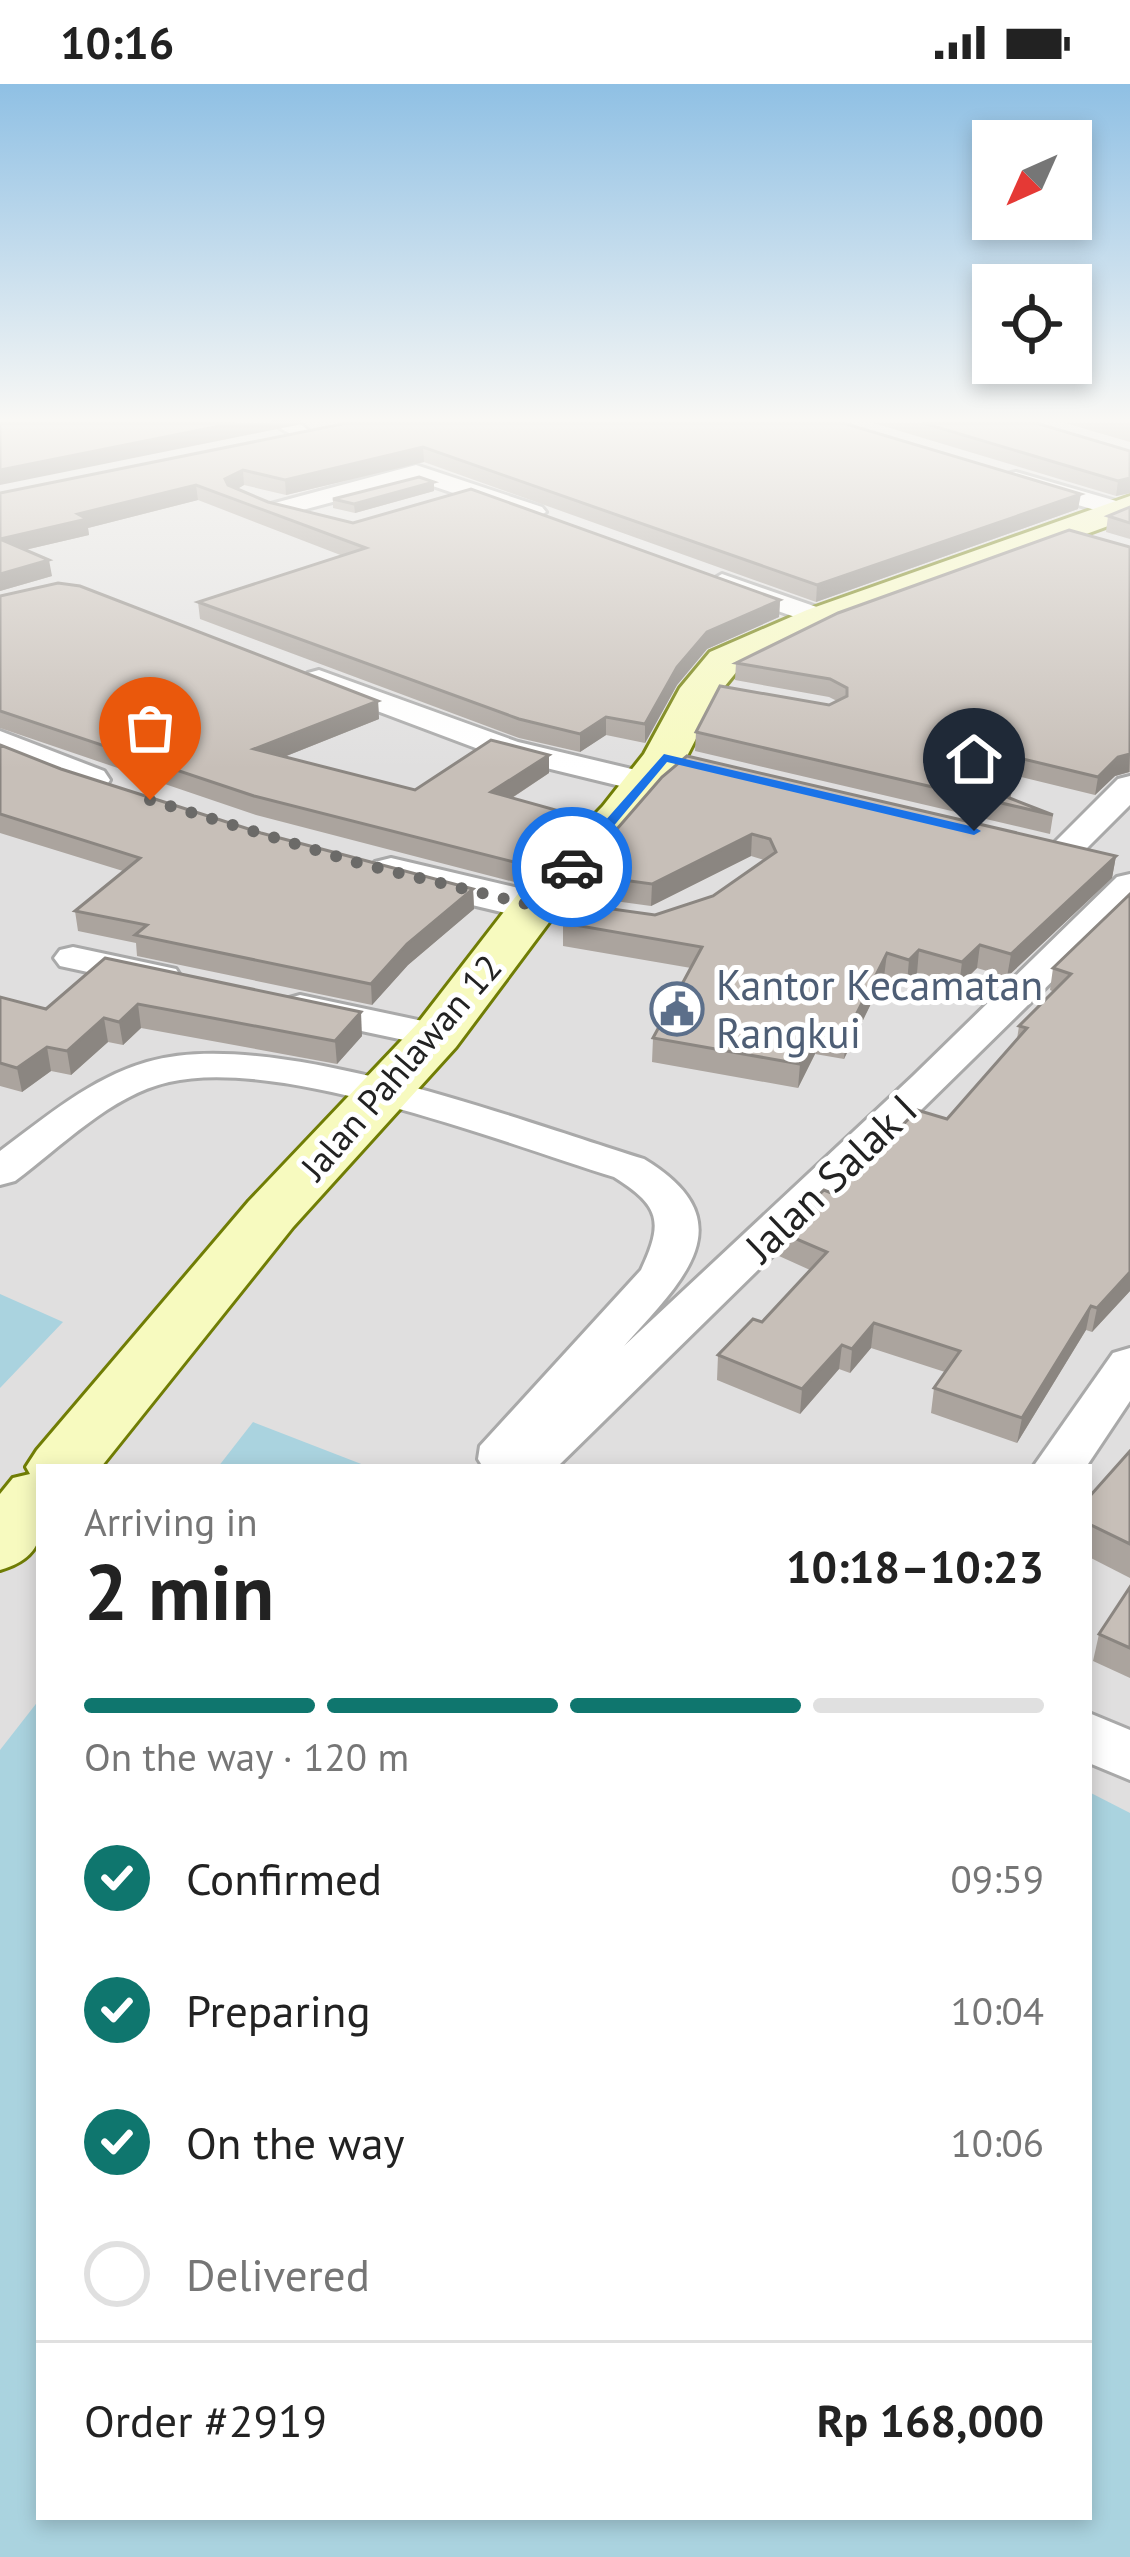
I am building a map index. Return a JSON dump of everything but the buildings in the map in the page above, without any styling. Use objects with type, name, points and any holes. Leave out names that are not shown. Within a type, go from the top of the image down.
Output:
[{"type":"main road","name":"Jalan Pahlawan 12","points":[[64,1464],[271,1214],[377,1094],[555,909],[672,769],[722,692],[724,661],[820,619],[1063,538]]},
{"type":"main road","points":[[0,1544],[36,1500]]},
{"type":"street","points":[[687,569],[820,619]]},
{"type":"street","points":[[290,668],[508,749],[672,769]]},
{"type":"street","points":[[0,743],[127,793]]},
{"type":"street","points":[[1130,786],[1053,850],[1130,868]]},
{"type":"street","points":[[358,863],[555,909]]},
{"type":"street","name":"Jalan Salak I","points":[[529,1464],[928,1085],[1130,885]]},
{"type":"street","points":[[73,958],[206,987]]},
{"type":"street","points":[[273,1002],[436,1035]]},
{"type":"street","points":[[0,1172],[123,1084],[199,1063],[242,1064],[377,1094],[629,1168],[658,1186],[676,1213],[679,1237],[662,1275],[506,1446],[504,1459],[510,1464]]},
{"type":"street","points":[[1061,1464],[1130,1364]]},
{"type":"street","points":[[1092,1738],[1130,1757]]},
{"type":"shaded area","points":[[0,538],[1130,538],[1130,2557],[0,2557]]},
{"type":"water","points":[[0,1294],[63,1322],[0,1388]]},
{"type":"water","points":[[253,1422],[361,1464],[220,1464]]},
{"type":"water","points":[[36,1704],[36,2520],[1092,2520],[1092,1794],[1130,1813],[1130,2557],[0,2557],[0,1750]]},
{"type":"way so far","points":[[150,800],[358,863],[535,906],[572,867]]},
{"type":"place","name":"Kantor Kecamatan Rangkui","points":[[677,1009]]},
{"type":"route","points":[[572,867],[664,758],[974,831]]}]
